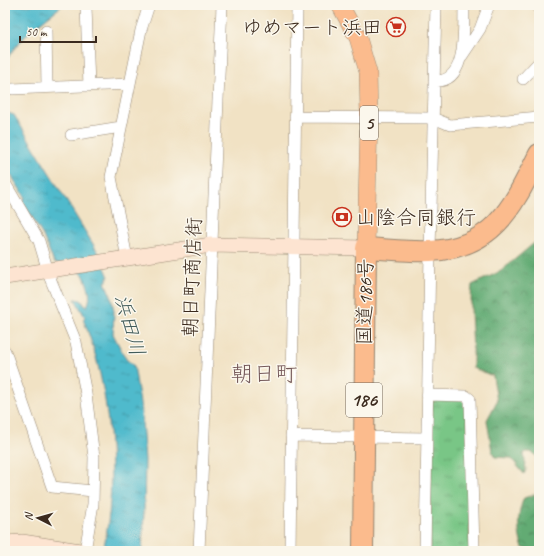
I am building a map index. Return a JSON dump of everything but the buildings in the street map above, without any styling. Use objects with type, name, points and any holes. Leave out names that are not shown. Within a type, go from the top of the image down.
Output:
[{"type":"highway","name":"国道186号","points":[[363,551],[366,248],[430,251],[454,248],[473,242],[490,230],[506,213],[523,186],[539,154]]},
{"type":"main road","name":"5","points":[[340,5],[356,32],[365,57],[368,72],[369,117],[366,248]]},
{"type":"street","points":[[127,258],[111,178],[120,127],[141,30],[149,5]]},
{"type":"street","name":"朝日町商店街","points":[[199,551],[222,5]]},
{"type":"street","points":[[290,551],[297,5]]},
{"type":"street","points":[[425,551],[436,5]]},
{"type":"street","points":[[462,56],[464,5]]},
{"type":"street","points":[[434,81],[450,76],[455,71],[462,56],[480,29],[489,5]]},
{"type":"street","points":[[86,7],[89,86]]},
{"type":"street","points":[[46,30],[47,88]]},
{"type":"street","points":[[523,79],[539,62]]},
{"type":"street","points":[[12,89],[130,84]]},
{"type":"street","points":[[295,117],[433,118],[450,126],[539,117]]},
{"type":"street","points":[[70,135],[120,127]]},
{"type":"street","points":[[5,183],[35,232],[51,270],[76,342],[90,420],[94,457],[91,519],[84,551]]},
{"type":"street","points":[[5,277],[211,246],[366,248]]},
{"type":"street","points":[[5,351],[52,487],[93,491]]},
{"type":"street","points":[[428,396],[466,396],[470,398],[474,551]]},
{"type":"street","points":[[291,436],[427,438]]},
{"type":"street","points":[[6,551],[5,544],[22,542],[80,551]]},
{"type":"green space","points":[[539,239],[539,458],[531,452],[526,452],[524,454],[526,470],[524,474],[511,458],[495,457],[492,451],[487,420],[497,401],[493,376],[473,368],[471,295],[472,285],[501,271]]},
{"type":"green space","points":[[436,399],[463,399],[467,402],[470,551],[430,551],[432,402]]},
{"type":"green space","points":[[539,493],[539,551],[523,548],[519,530],[519,516],[524,498]]},
{"type":"water","points":[[9,5],[63,5],[38,24],[16,46],[5,63],[5,8]]},
{"type":"water","points":[[5,112],[14,115],[99,254],[109,277],[107,277],[107,281],[105,282],[111,296],[114,311],[113,334],[126,359],[134,366],[141,409],[145,460],[142,551],[103,551],[108,524],[110,495],[111,465],[109,434],[100,373],[83,319],[85,317],[75,299],[81,300],[85,306],[87,306],[89,302],[89,290],[83,274],[54,262],[43,236],[23,202],[25,197],[5,166]]},
{"type":"place","name":"ゆめマート浜田","points":[[396,27]]},
{"type":"place","name":"山陰合同銀行","points":[[342,217]]},
{"type":"district","name":"朝日町","points":[[264,374]]},
{"type":"water label","name":"浜田川","points":[[130,325]]}]
